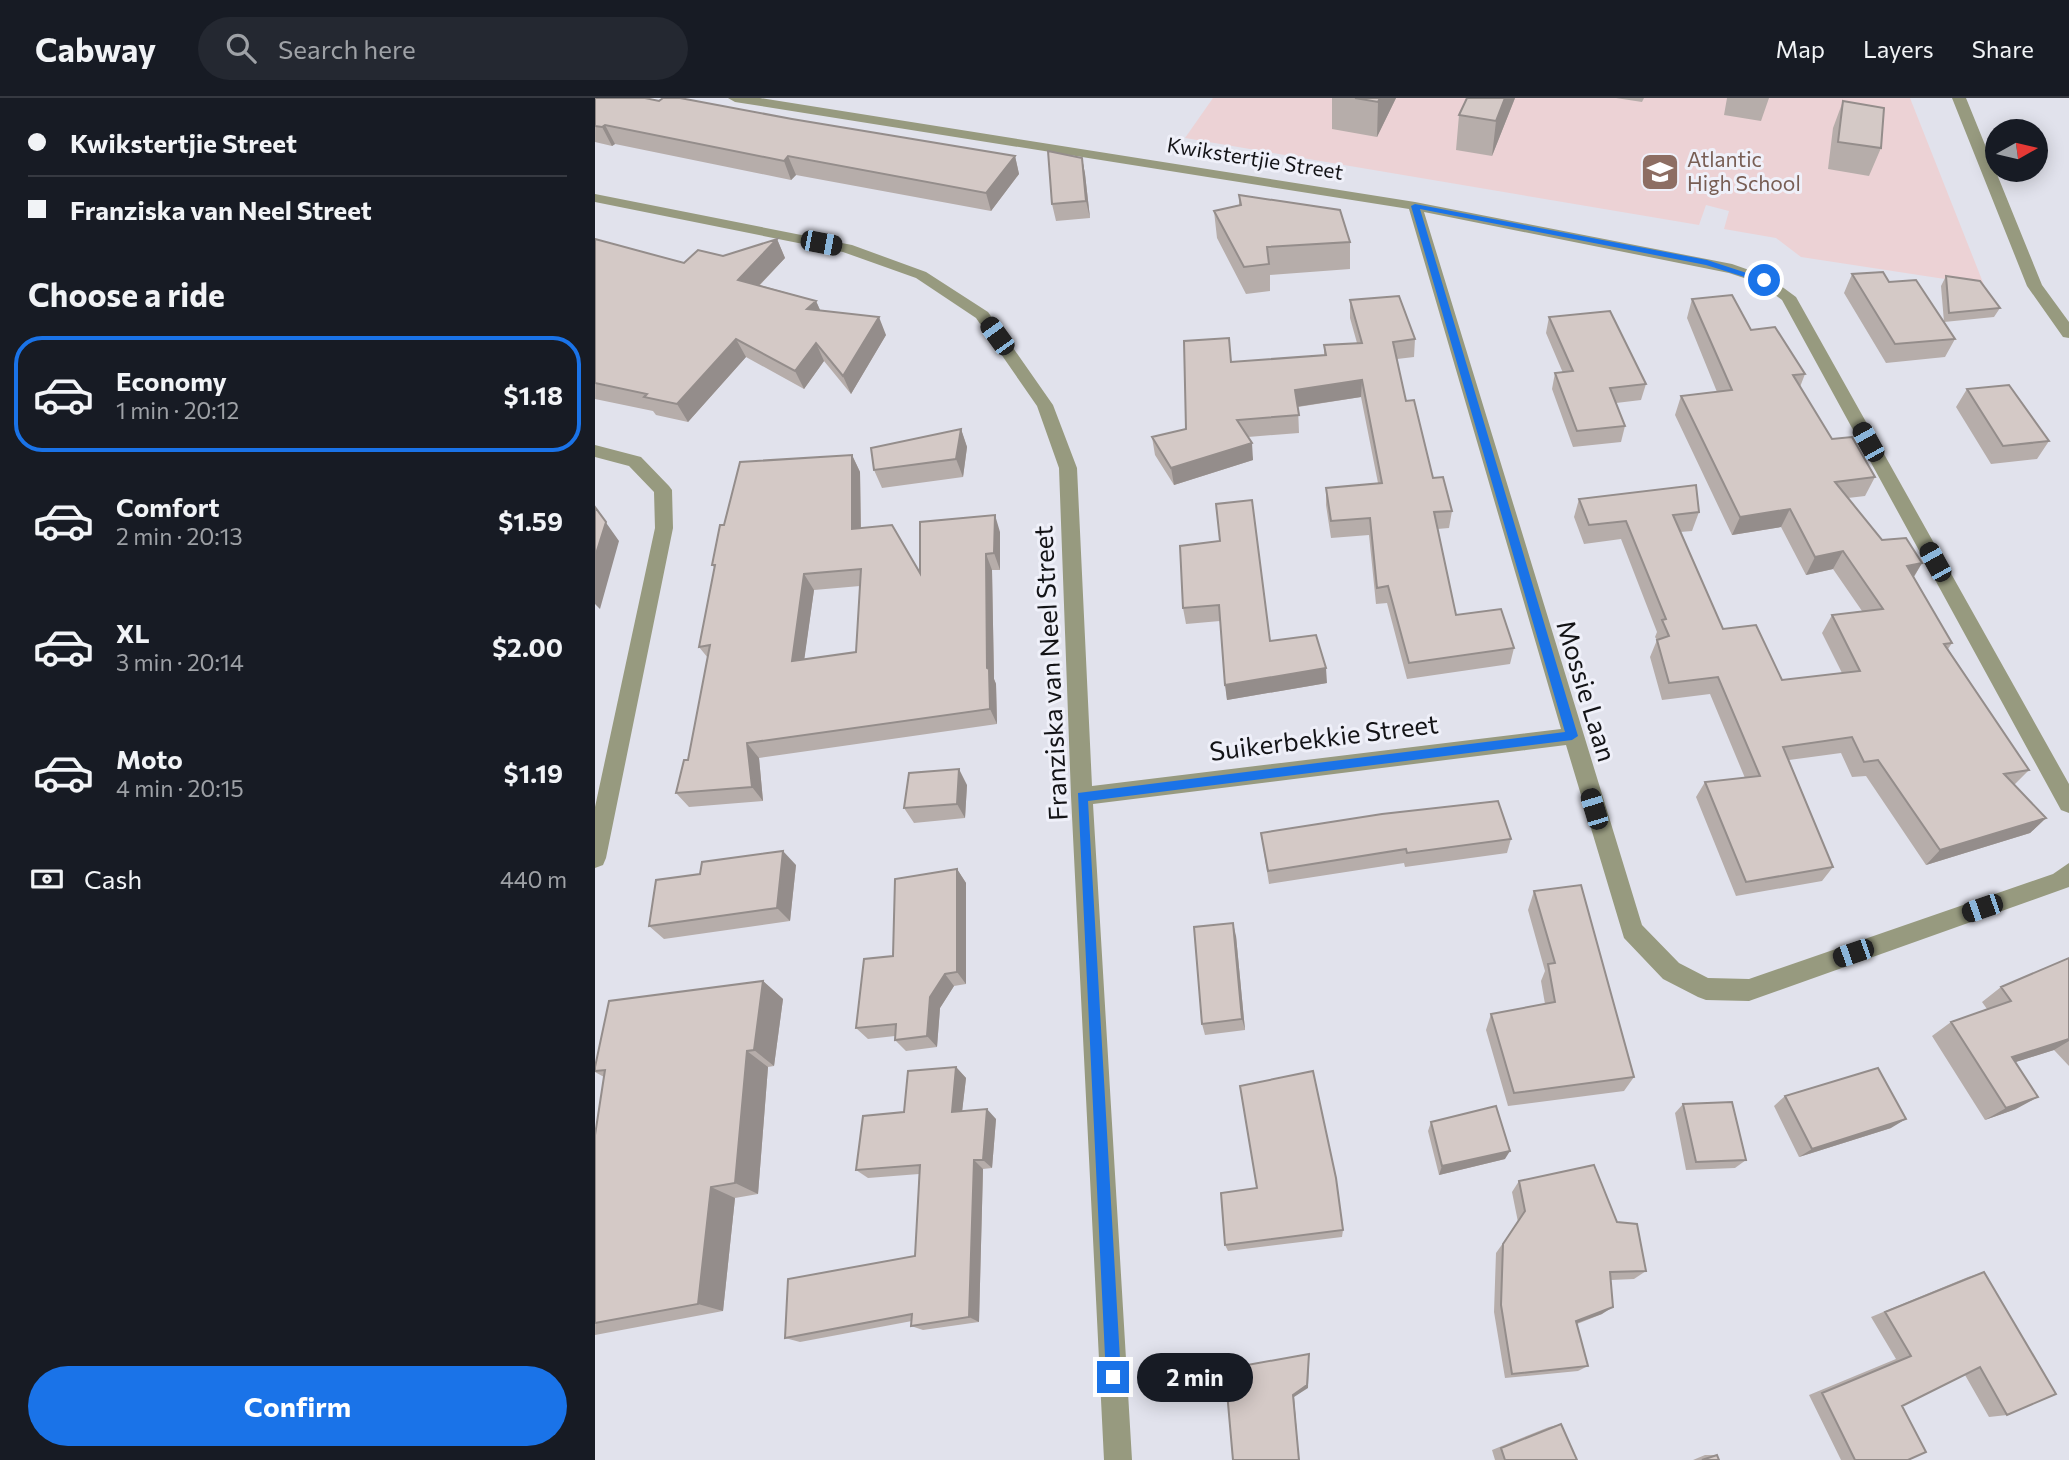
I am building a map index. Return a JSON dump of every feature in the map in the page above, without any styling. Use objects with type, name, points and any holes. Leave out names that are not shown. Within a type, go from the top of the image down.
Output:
[{"type":"street","name":"Kwikstertjie Street","points":[[735,98],[1415,206],[1707,263],[1764,280],[1787,297],[2069,804]]},
{"type":"street","points":[[1959,98],[2035,286],[2069,333]]},
{"type":"street","name":"Franziska van Neel Street","points":[[595,198],[847,248],[921,275],[982,315],[1045,405],[1068,468],[1082,796],[1118,1460]]},
{"type":"street","name":"Mossie Laan","points":[[1415,206],[1632,931],[1671,971],[1706,989],[1749,990],[2060,881],[2069,873]]},
{"type":"street","points":[[595,451],[635,461],[663,490],[664,528],[595,858]]},
{"type":"street","name":"Suikerbekkie Street","points":[[1082,796],[1572,736]]},
{"type":"shaded area","name":"Atlantic High School","points":[[1213,98],[1910,98],[1984,285],[1801,257],[1776,238],[1724,229],[1729,211],[1706,205],[1699,225],[1185,138]]},
{"type":"building","points":[[595,98],[645,98],[659,101],[663,98],[680,98],[1015,156],[986,193],[788,156],[784,161],[605,125],[595,126]]},
{"type":"building","points":[[1355,98],[1380,98],[1378,102]]},
{"type":"building","points":[[1467,98],[1505,98],[1496,121],[1459,115]]},
{"type":"building","points":[[1843,101],[1884,108],[1881,148],[1838,142]]},
{"type":"building","points":[[1048,151],[1082,158],[1086,201],[1052,204]]},
{"type":"building","points":[[1239,195],[1340,210],[1350,242],[1267,247],[1269,264],[1244,267],[1214,211],[1241,205]]},
{"type":"building","points":[[595,239],[684,263],[698,250],[723,256],[777,239],[738,280],[816,301],[807,309],[879,317],[843,376],[816,343],[795,371],[736,339],[677,404],[644,397],[647,394],[595,383]]},
{"type":"building","points":[[1883,272],[1889,282],[1916,280],[1955,339],[1895,344],[1852,274]]},
{"type":"building","points":[[1946,276],[1980,281],[2000,308],[1949,313]]},
{"type":"building","points":[[1732,295],[1751,330],[1775,327],[1805,374],[1793,375],[1832,439],[1852,437],[1875,477],[1835,482],[1882,540],[1906,538],[1922,563],[1907,566],[1952,643],[1944,644],[2029,770],[2004,774],[2046,818],[1940,850],[1878,760],[1864,762],[1852,737],[1783,747],[1833,867],[1746,882],[1705,782],[1760,776],[1718,677],[1669,683],[1657,640],[1669,636],[1662,620],[1666,619],[1626,521],[1589,525],[1579,499],[1696,485],[1699,512],[1673,515],[1723,629],[1756,625],[1782,680],[1860,671],[1832,615],[1883,609],[1843,551],[1815,557],[1790,509],[1740,517],[1681,396],[1732,390],[1692,299]]},
{"type":"building","points":[[1399,296],[1415,339],[1393,342],[1406,401],[1414,400],[1433,478],[1443,477],[1452,511],[1434,512],[1456,615],[1501,609],[1514,648],[1409,663],[1388,586],[1377,588],[1370,518],[1331,521],[1326,488],[1382,483],[1362,380],[1295,390],[1299,415],[1237,420],[1252,443],[1171,468],[1152,437],[1186,429],[1184,341],[1229,338],[1231,362],[1326,355],[1324,345],[1362,343],[1350,300]]},
{"type":"building","points":[[1610,311],[1646,384],[1610,388],[1625,426],[1577,431],[1555,373],[1573,371],[1549,317]]},
{"type":"building","points":[[2009,385],[2049,441],[2003,446],[1967,389]]},
{"type":"building","points":[[961,429],[956,459],[874,470],[871,448]]},
{"type":"building","points":[[852,455],[852,529],[892,525],[920,573],[920,522],[995,515],[994,553],[986,554],[990,709],[747,743],[752,787],[676,793],[684,760],[688,760],[710,645],[699,647],[715,565],[712,565],[720,525],[724,525],[740,462]],"holes":[[[861,569],[856,652],[792,661],[804,574]]]},
{"type":"building","points":[[1252,500],[1270,641],[1316,635],[1326,668],[1225,685],[1219,605],[1183,608],[1180,546],[1220,541],[1216,504]]},
{"type":"building","points":[[595,507],[606,522],[595,557]]},
{"type":"building","points":[[959,769],[957,804],[904,808],[909,773]]},
{"type":"building","points":[[1498,801],[1511,839],[1407,853],[1406,849],[1268,871],[1261,833],[1382,814]]},
{"type":"building","points":[[783,851],[777,908],[649,926],[656,880],[700,874],[702,862]]},
{"type":"building","points":[[957,869],[957,972],[945,974],[930,997],[927,1036],[895,1040],[896,1024],[856,1028],[864,959],[893,956],[895,879]]},
{"type":"building","points":[[1581,885],[1634,1077],[1514,1093],[1491,1014],[1555,1002],[1548,964],[1555,963],[1534,891]]},
{"type":"building","points":[[1233,923],[1242,1019],[1202,1024],[1194,927]]},
{"type":"building","points":[[2069,958],[2069,1039],[2012,1057],[2038,1097],[2006,1108],[1951,1022],[2011,1001],[2001,987]]},
{"type":"building","points":[[763,981],[754,1050],[747,1051],[735,1183],[711,1187],[698,1304],[595,1323],[595,1135],[605,1070],[595,1071],[595,1067],[609,1001]]},
{"type":"building","points":[[956,1067],[952,1112],[987,1109],[983,1160],[974,1160],[969,1317],[911,1326],[912,1314],[785,1338],[788,1279],[915,1256],[920,1165],[856,1170],[863,1116],[904,1112],[908,1071]]},
{"type":"building","points":[[1878,1068],[1906,1119],[1812,1149],[1785,1096]]},
{"type":"building","points":[[1313,1071],[1336,1178],[1343,1230],[1225,1245],[1221,1193],[1257,1188],[1240,1086]]},
{"type":"building","points":[[1732,1102],[1746,1160],[1696,1162],[1683,1104]]},
{"type":"building","points":[[1496,1106],[1510,1151],[1442,1166],[1431,1122]]},
{"type":"building","points":[[1594,1165],[1617,1222],[1637,1224],[1646,1271],[1610,1272],[1613,1307],[1576,1321],[1588,1366],[1512,1374],[1501,1305],[1503,1244],[1525,1211],[1519,1181]]},
{"type":"building","points":[[1984,1272],[2056,1394],[2007,1415],[1980,1367],[1902,1406],[1926,1452],[1908,1460],[1855,1460],[1822,1393],[1911,1356],[1885,1312]]},
{"type":"building","points":[[1309,1354],[1307,1385],[1293,1395],[1299,1460],[1233,1460],[1225,1369]]},
{"type":"building","points":[[1561,1424],[1577,1460],[1505,1460],[1501,1448]]},
{"type":"building","points":[[1717,1455],[1719,1460],[1702,1460]]},
{"type":"place","name":"Atlantic High School","points":[[1660,172]]},
{"type":"route","points":[[1113,1377],[1082,796],[1572,736],[1415,206],[1707,263],[1764,280]]}]
